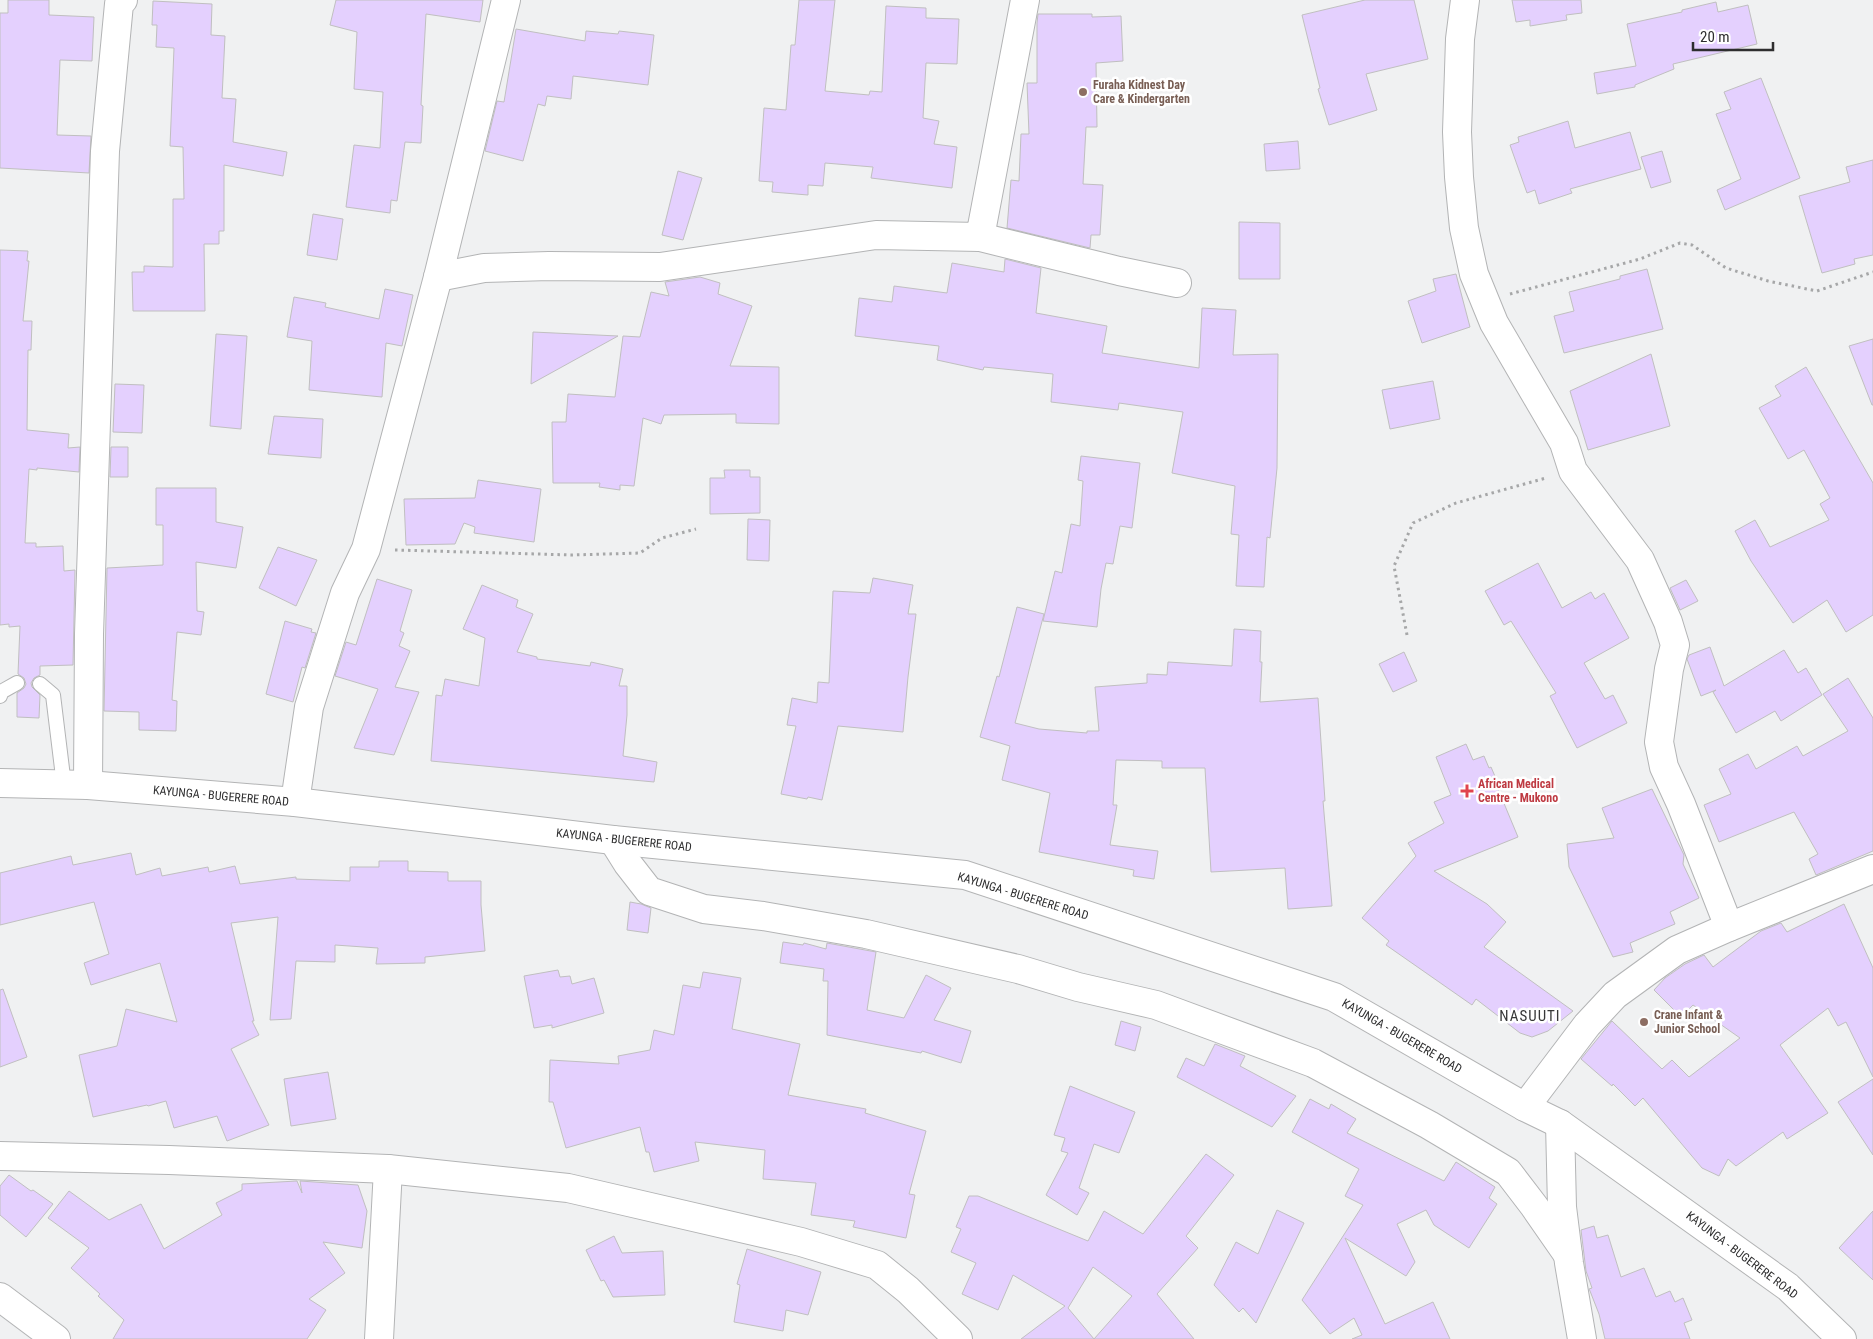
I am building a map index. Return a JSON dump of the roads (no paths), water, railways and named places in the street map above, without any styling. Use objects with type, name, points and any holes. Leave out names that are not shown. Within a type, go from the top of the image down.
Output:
[{"type":"street","points":[[76,785],[89,634],[105,151],[119,4],[123,0]]},
{"type":"street","points":[[295,802],[309,707],[345,593],[366,549],[438,277],[506,0]]},
{"type":"street","points":[[980,237],[1025,0]]},
{"type":"street","points":[[1465,0],[1460,39],[1457,132],[1464,228],[1472,265],[1484,301],[1494,323],[1564,443],[1573,471],[1640,560],[1668,622],[1675,644],[1669,669],[1659,742],[1664,767],[1681,804],[1729,926]]},
{"type":"street","points":[[438,277],[484,268],[549,266],[660,268],[876,235],[980,237],[1119,271],[1177,283]]},
{"type":"street","name":"KAYUNGA - BUGERERE ROAD","points":[[0,783],[76,785],[295,802],[614,840],[965,875],[1334,997],[1525,1107],[1560,1124],[1788,1286],[1842,1339]]},
{"type":"street","points":[[614,840],[628,864],[649,891],[704,909],[763,916],[866,934],[1018,969],[1078,987],[1156,1005],[1314,1063],[1429,1125],[1508,1172],[1568,1255]]},
{"type":"street","points":[[1525,1107],[1587,1024],[1614,995],[1677,950],[1729,926],[1873,869]]},
{"type":"street","points":[[1560,1124],[1562,1207],[1582,1339]]},
{"type":"street","points":[[0,1156],[169,1160],[388,1169],[568,1188],[811,1245],[877,1265],[908,1290],[958,1339]]},
{"type":"street","points":[[379,1339],[388,1169]]},
{"type":"street","points":[[0,1298],[56,1339]]},
{"type":"lane","points":[[0,696],[1,692],[18,683]]},
{"type":"lane","points":[[40,684],[53,695],[76,785]]},
{"type":"place","name":"Furaha Kidnest Day Care & Kindergarten","points":[[1083,92]]},
{"type":"place","name":"African Medical Centre - Mukono","points":[[1467,791]]},
{"type":"place","name":"Crane Infant & Junior School","points":[[1644,1022]]},
{"type":"district","name":"NASUUTI","points":[[1530,1016]]}]
